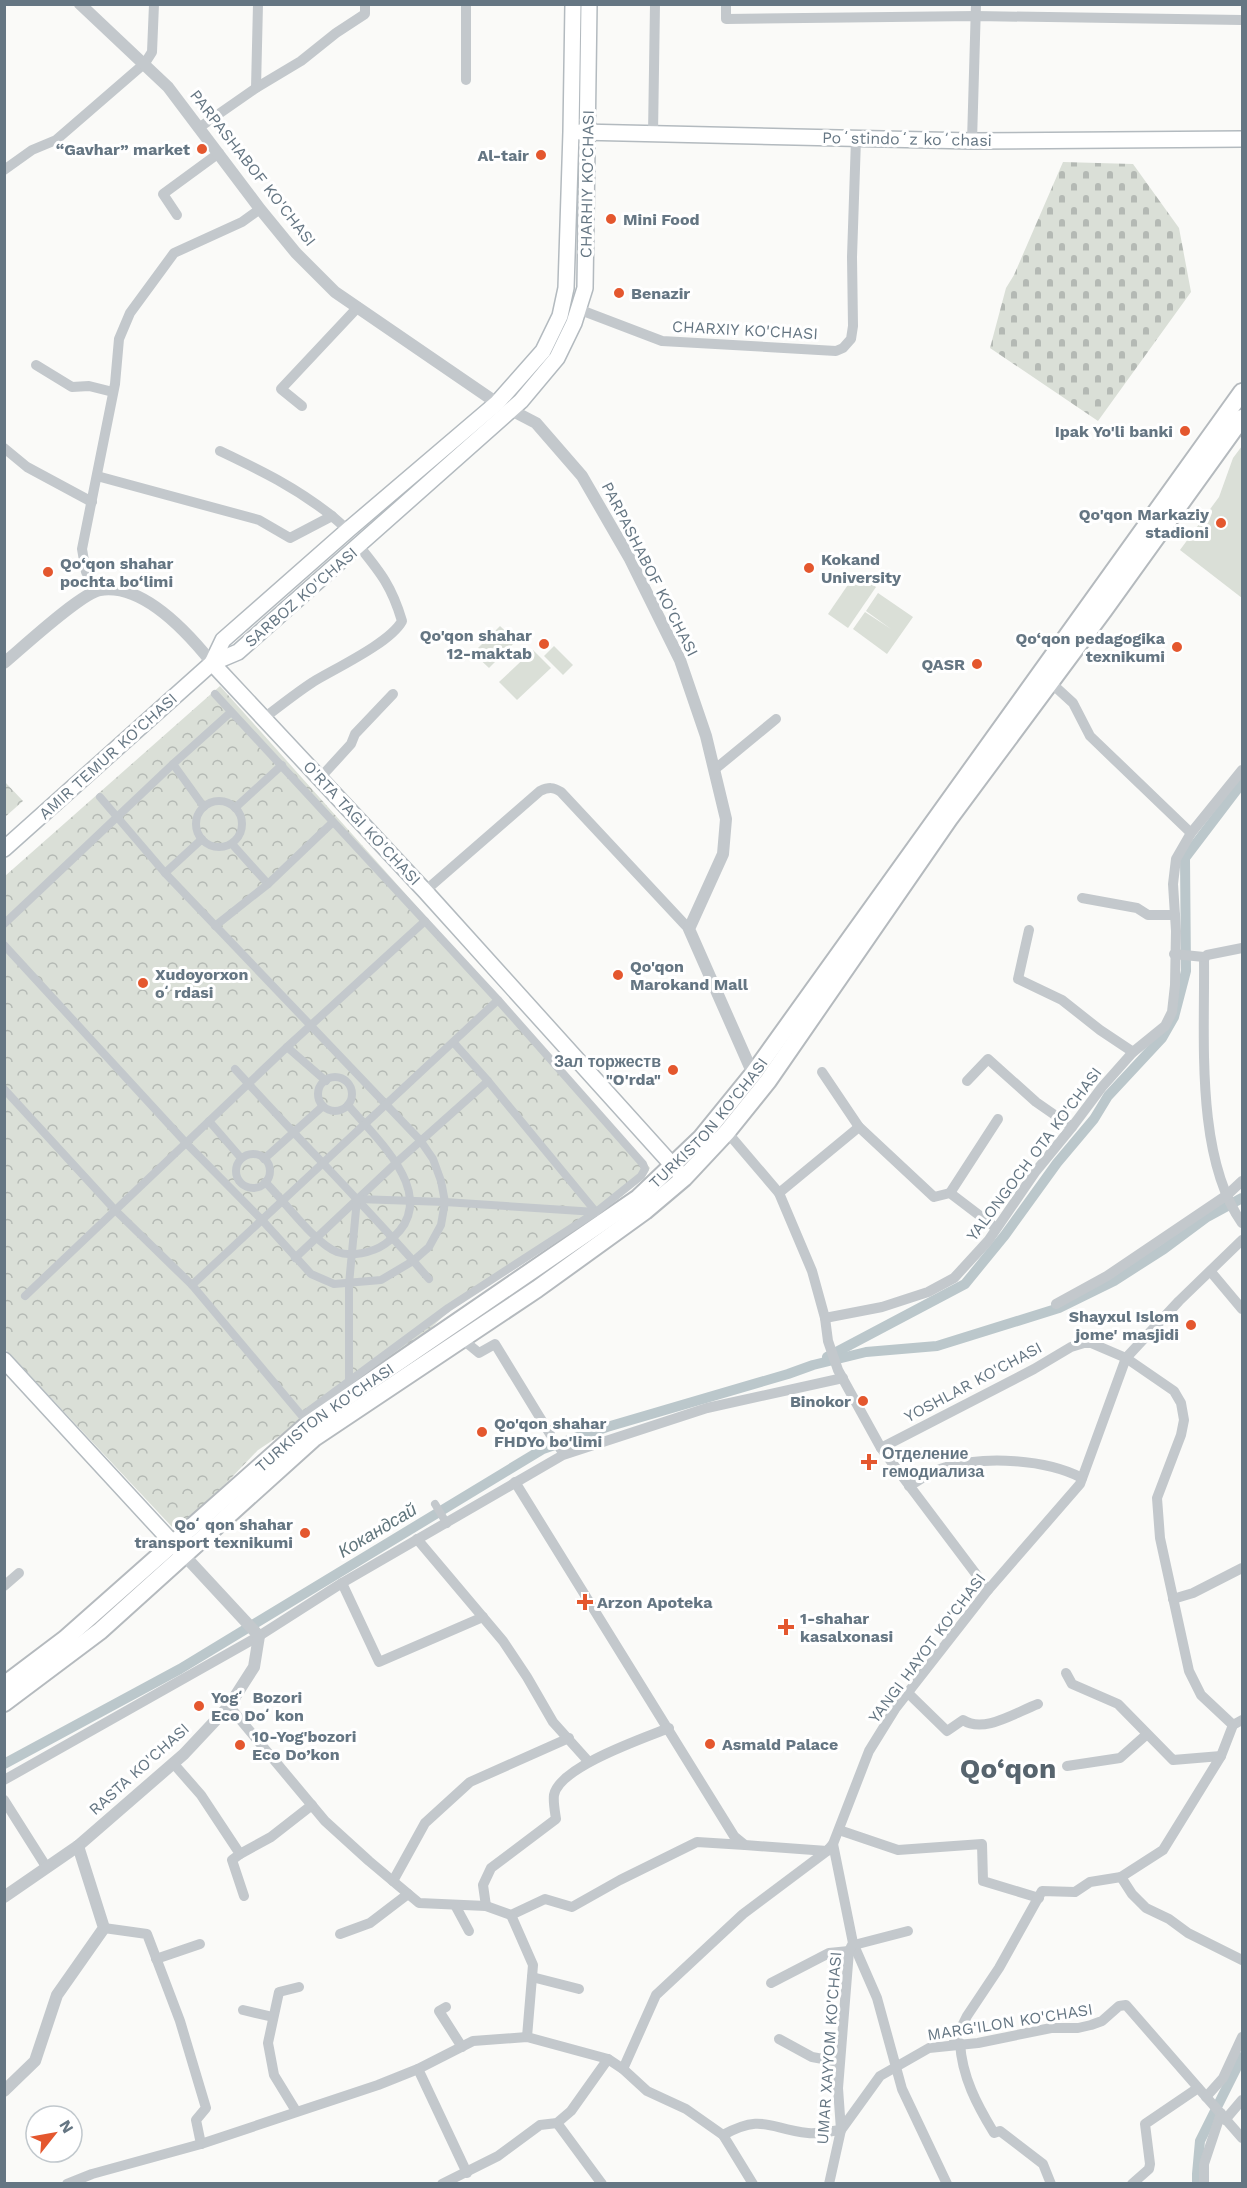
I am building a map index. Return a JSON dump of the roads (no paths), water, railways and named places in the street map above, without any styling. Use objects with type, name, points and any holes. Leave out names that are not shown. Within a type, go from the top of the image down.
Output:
[{"type":"main road","name":"CHARHIY KO'CHASI","points":[[543,351],[560,316],[566,288],[573,4]]},
{"type":"main road","name":"CHARHIY KO'CHASI","points":[[557,358],[574,323],[585,288],[589,4]]},
{"type":"main road","name":"Poʻstindoʻz koʻchasi","points":[[571,132],[972,141],[1242,139]]},
{"type":"main road","name":"SARBOZ KO'CHASI","points":[[212,663],[238,652],[359,546],[504,407],[543,351]]},
{"type":"main road","name":"SARBOZ KO'CHASI","points":[[212,663],[224,640],[348,530],[504,407],[533,388],[557,358]]},
{"type":"main road","name":"TURKISTON KO'CHASI","points":[[7,1677],[65,1639],[314,1438],[462,1339],[645,1211],[753,1074],[1242,392]]},
{"type":"main road","name":"TURKISTON KO'CHASI","points":[[4,1703],[100,1631],[179,1549],[308,1424],[678,1172],[727,1132],[768,1081],[949,819],[1049,681],[1104,610],[1242,418]]},
{"type":"main road","name":"O'RTA TAGI KO'CHASI","points":[[212,663],[424,891],[678,1172]]},
{"type":"main road","name":"AMIR TEMUR KO'CHASI","points":[[4,849],[212,663]]},
{"type":"main road","points":[[4,1360],[179,1549]]},
{"type":"street","name":"PARPASHABOF KO'CHASI","points":[[80,4],[168,87],[260,209],[296,253],[335,292],[504,407],[536,423],[582,476],[630,559],[680,660],[706,735],[726,819],[723,854],[689,929]]},
{"type":"street","points":[[4,170],[32,150],[56,140],[145,63],[152,52],[154,4]]},
{"type":"street","points":[[256,88],[258,4]]},
{"type":"street","points":[[200,127],[256,88],[301,61],[336,33],[365,14],[365,4]]},
{"type":"street","points":[[466,4],[466,80]]},
{"type":"street","points":[[653,134],[655,4]]},
{"type":"street","points":[[726,4],[726,19],[824,18],[976,10],[1242,20]]},
{"type":"street","points":[[824,4],[824,18]]},
{"type":"street","points":[[972,141],[976,10]]},
{"type":"street","name":"CHARXIY KO'CHASI","points":[[578,309],[662,341],[836,351],[843,348],[851,339],[853,326],[852,256],[856,139]]},
{"type":"street","points":[[177,215],[163,194],[219,153]]},
{"type":"street","points":[[4,663],[80,600],[99,590],[86,572],[82,549],[113,392],[119,339],[130,314],[174,254],[243,222],[260,209]]},
{"type":"street","points":[[302,406],[281,389],[358,308]]},
{"type":"street","points":[[36,365],[72,387],[89,386],[113,392]]},
{"type":"street","points":[[4,448],[27,467],[92,502]]},
{"type":"street","points":[[220,451],[279,479],[309,498],[348,530]]},
{"type":"street","points":[[97,476],[260,520],[290,538],[332,516]]},
{"type":"street","points":[[264,718],[313,682],[399,627],[402,621],[395,596],[385,577],[359,546]]},
{"type":"street","name":"O'RTA TAGI KO'CHASI","points":[[99,590],[120,591],[142,599],[189,634],[212,663]]},
{"type":"street","points":[[1049,681],[1073,703],[1090,736],[1191,833]]},
{"type":"street","points":[[4,1089],[115,1210],[192,1285],[302,1416],[490,1280],[596,1212],[640,1176],[645,1169],[498,1000],[215,694]]},
{"type":"street","points":[[320,778],[351,744],[355,734],[393,694]]},
{"type":"street","points":[[4,924],[231,712]]},
{"type":"street","points":[[714,770],[776,718]]},
{"type":"street","points":[[173,764],[204,807]]},
{"type":"street","points":[[235,808],[282,765]]},
{"type":"street","name":"YALONGOCH OTA KO'CHASI","points":[[825,1318],[882,1307],[928,1292],[954,1278],[988,1241],[1036,1171],[1102,1087],[1133,1052],[1166,1026],[1172,1012],[1177,954],[1173,884],[1176,859],[1191,833],[1242,770]]},
{"type":"street","points":[[424,891],[540,791],[548,787],[555,788],[689,929],[753,1074]]},
{"type":"street","points":[[4,945],[187,1144],[311,1274],[334,1284],[381,1280],[413,1261],[429,1247],[441,1225],[445,1202],[433,1159],[420,1140],[165,873],[100,797]]},
{"type":"street","points":[[218,801],[235,808],[241,817],[242,824],[232,844],[218,847],[202,839],[197,828],[197,820],[204,807],[218,801]]},
{"type":"street","points":[[215,926],[268,884],[333,822]]},
{"type":"street","points":[[165,873],[202,839]]},
{"type":"street","points":[[232,844],[268,884]]},
{"type":"street","points":[[1082,898],[1137,908],[1148,915],[1175,915]]},
{"type":"street","points":[[25,1296],[310,1025],[425,921]]},
{"type":"street","points":[[1029,930],[1017,979],[1062,1000],[1133,1052]]},
{"type":"street","points":[[1177,954],[1200,957],[1242,948]]},
{"type":"street","points":[[1200,957],[1203,1051],[1215,1157],[1227,1195],[1240,1220]]},
{"type":"street","points":[[192,1285],[498,1000]]},
{"type":"street","points":[[454,1043],[596,1212]]},
{"type":"street","points":[[287,1047],[326,1080]]},
{"type":"street","points":[[967,1081],[988,1059],[1036,1102],[1072,1127]]},
{"type":"street","points":[[235,1070],[429,1279]]},
{"type":"street","points":[[822,1072],[859,1127],[934,1197],[950,1193],[998,1119]]},
{"type":"street","points":[[337,1078],[347,1083],[352,1092],[348,1106],[338,1111],[327,1110],[318,1095],[321,1084],[326,1080],[337,1078]]},
{"type":"street","points":[[295,1258],[420,1140],[488,1081]]},
{"type":"street","points":[[264,1159],[323,1106]]},
{"type":"street","points":[[265,1182],[316,1238],[338,1252],[364,1253],[380,1248],[392,1239],[407,1219],[410,1207],[408,1184],[397,1162],[348,1106]]},
{"type":"street","points":[[209,1121],[241,1158]]},
{"type":"street","points":[[779,1193],[859,1127]]},
{"type":"street","points":[[727,1132],[779,1193],[812,1272],[825,1318],[828,1341],[840,1374],[881,1448],[988,1590]]},
{"type":"street","points":[[254,1154],[264,1159],[269,1168],[265,1182],[255,1187],[245,1186],[240,1182],[236,1172],[241,1158],[254,1154]]},
{"type":"street","points":[[1056,1304],[1107,1276],[1227,1195],[1242,1181]]},
{"type":"street","points":[[950,1193],[996,1228]]},
{"type":"street","points":[[357,1199],[596,1212]]},
{"type":"street","points":[[349,1380],[349,1284],[357,1199]]},
{"type":"street","name":"YANGI HAYOT KO'CHASI","points":[[830,1847],[869,1751],[895,1709],[988,1590],[1080,1484],[1126,1358],[1179,1301],[1242,1240]]},
{"type":"street","points":[[1211,1272],[1242,1309]]},
{"type":"street","points":[[462,1339],[479,1353],[495,1344],[563,1455]]},
{"type":"street","name":"YOSHLAR KO'CHASI","points":[[881,1448],[1034,1369],[1071,1347],[1084,1343],[1091,1343],[1126,1358],[1174,1390],[1181,1403],[1184,1420],[1181,1435],[1157,1498],[1160,1538],[1189,1671],[1201,1695],[1238,1722]]},
{"type":"street","points":[[4,1780],[259,1636],[417,1539],[447,1524],[563,1455],[707,1408],[840,1374]]},
{"type":"street","points":[[909,1486],[944,1467],[975,1462],[1012,1461],[1044,1465],[1069,1471],[1082,1478]]},
{"type":"street","points":[[515,1482],[734,1836],[745,1845]]},
{"type":"street","points":[[435,1504],[447,1524]]},
{"type":"street","points":[[417,1539],[503,1641],[553,1722],[588,1761]]},
{"type":"street","points":[[179,1549],[259,1636]]},
{"type":"street","points":[[1173,1599],[1193,1593],[1242,1568]]},
{"type":"street","points":[[4,1586],[20,1574]]},
{"type":"street","points":[[342,1584],[379,1662],[483,1617]]},
{"type":"street","name":"RASTA KO'CHASI","points":[[4,1897],[78,1846],[173,1763],[229,1706],[254,1667],[259,1636]]},
{"type":"street","points":[[1066,1673],[1072,1684],[1118,1704],[1173,1760],[1221,1756]]},
{"type":"street","points":[[908,1693],[948,1731],[963,1720],[973,1726],[988,1725],[1038,1704]]},
{"type":"street","points":[[229,1706],[324,1821],[419,1903],[486,1906],[511,1915],[545,1899],[572,1907],[620,1880],[697,1842],[830,1847]]},
{"type":"street","points":[[1051,2184],[1043,2164],[1000,2131],[994,2133],[975,2102],[956,2044],[967,2016],[999,1968],[1042,1891],[1075,1892],[1090,1882],[1121,1876],[1163,1850],[1221,1756],[1238,1722]]},
{"type":"street","points":[[486,1906],[483,1885],[491,1868],[556,1819],[554,1795],[559,1785],[588,1761],[669,1728]]},
{"type":"street","points":[[1067,1766],[1120,1758],[1146,1735]]},
{"type":"street","points":[[393,1881],[426,1823],[470,1782],[569,1738]]},
{"type":"street","points":[[173,1763],[201,1795],[240,1854]]},
{"type":"street","points":[[4,1800],[47,1868]]},
{"type":"street","points":[[244,1896],[232,1860],[271,1837],[312,1805]]},
{"type":"street","points":[[838,1830],[898,1850],[982,1844],[983,1881],[1039,1898]]},
{"type":"street","points":[[78,1846],[104,1928]]},
{"type":"street","points":[[623,2069],[656,1995],[743,1914],[830,1847]]},
{"type":"street","name":"UMAR XAYYOM KO'CHASI","points":[[829,2184],[841,2130],[839,2062],[852,1946],[830,1847]]},
{"type":"street","points":[[1121,1876],[1132,1894],[1146,1908],[1169,1919],[1188,1933],[1242,1960]]},
{"type":"street","points":[[340,1934],[370,1923],[408,1894]]},
{"type":"street","points":[[455,1905],[469,1931]]},
{"type":"street","points":[[511,1915],[533,1965],[527,2037]]},
{"type":"street","points":[[104,1928],[147,1934],[180,2021],[206,2108],[196,2120],[201,2144]]},
{"type":"street","points":[[4,2091],[35,2061],[57,1995],[104,1928]]},
{"type":"street","points":[[771,1983],[829,1953],[908,1931]]},
{"type":"street","points":[[156,1959],[200,1944]]},
{"type":"street","points":[[852,1946],[877,1998],[902,2089],[947,2184]]},
{"type":"street","points":[[532,1977],[579,1989]]},
{"type":"street","points":[[296,2111],[274,2075],[268,2043],[279,1992],[299,1987]]},
{"type":"street","name":"MARG'ILON KO'CHASI","points":[[841,2130],[880,2076],[929,2048],[1024,2035],[1051,2028],[1078,2028],[1102,2022],[1119,2006],[1126,2005],[1242,2138]]},
{"type":"street","points":[[446,2007],[439,2012],[462,2047]]},
{"type":"street","points":[[243,2010],[273,2017]]},
{"type":"street","points":[[67,2184],[92,2174],[201,2144],[378,2085],[418,2069],[473,2041],[527,2037],[608,2059],[647,2091],[686,2109],[723,2134],[753,2184]]},
{"type":"street","points":[[1209,2100],[1224,2078],[1242,2037]]},
{"type":"street","points":[[779,2039],[812,2057],[839,2062]]},
{"type":"street","points":[[442,2184],[498,2156],[540,2125],[557,2123],[571,2111],[608,2059]]},
{"type":"street","points":[[418,2069],[467,2173]]},
{"type":"street","points":[[1132,2184],[1149,2169],[1145,2124],[1198,2088]]},
{"type":"street","points":[[1204,2184],[1204,2164],[1223,2116],[1242,2100]]},
{"type":"street","points":[[723,2134],[739,2126],[758,2122],[809,2133],[841,2130]]},
{"type":"street","points":[[557,2123],[602,2184]]},
{"type":"waterway","points":[[827,1357],[965,1284],[1005,1235],[1057,1163],[1094,1119],[1108,1096],[1162,1038],[1174,1017],[1186,971],[1185,858],[1242,783]]},
{"type":"waterway","name":"Кокандсай","points":[[4,1764],[180,1669],[543,1449],[607,1427],[813,1365],[866,1352],[937,1346],[1059,1308],[1114,1281],[1164,1249],[1207,1217],[1242,1198]]},
{"type":"waterway","points":[[1197,2184],[1200,2141],[1242,2057]]},
{"type":"place","name":"“Gavhar” market","points":[[202,149]]},
{"type":"place","name":"Al-tair","points":[[541,155]]},
{"type":"place","name":"Mini Food","points":[[611,219]]},
{"type":"place","name":"Benazir","points":[[619,293]]},
{"type":"place","name":"Ipak Yo'li banki","points":[[1185,431]]},
{"type":"place","name":"Qo'qon Markaziy stadioni","points":[[1221,523]]},
{"type":"place","name":"Kokand University","points":[[809,568]]},
{"type":"place","name":"Qo‘qon shahar pochta bo‘limi","points":[[48,572]]},
{"type":"place","name":"Qo'qon shahar 12-maktab","points":[[544,644]]},
{"type":"place","name":"Qo‘qon pedagogika texnikumi","points":[[1177,647]]},
{"type":"place","name":"QASR","points":[[977,664]]},
{"type":"place","name":"Qo'qon Marokand Mall","points":[[618,975]]},
{"type":"place","name":"Xudoyorxon oʻrdasi","points":[[143,983]]},
{"type":"place","name":"Зал торжеств \"O'rda\"","points":[[673,1070]]},
{"type":"place","name":"Shayxul Islom jome' masjidi","points":[[1191,1325]]},
{"type":"place","name":"Binokor","points":[[863,1401]]},
{"type":"place","name":"Qo'qon shahar FHDYo bo'limi","points":[[482,1432]]},
{"type":"place","name":"Отделение гемодиализа","points":[[869,1462]]},
{"type":"place","name":"Qoʻqon shahar transport texnikumi","points":[[305,1533]]},
{"type":"place","name":"Arzon Apoteka","points":[[585,1602]]},
{"type":"place","name":"1-shahar kasalxonasi","points":[[786,1627]]},
{"type":"place","name":"Yogʻ Bozori Eco Doʻkon","points":[[199,1706]]},
{"type":"place","name":"Asmald Palace","points":[[710,1744]]},
{"type":"place","name":"10-Yog'bozori Eco Do’kon","points":[[240,1745]]},
{"type":"district","name":"Qo‘qon","points":[[1008,1768]]}]
